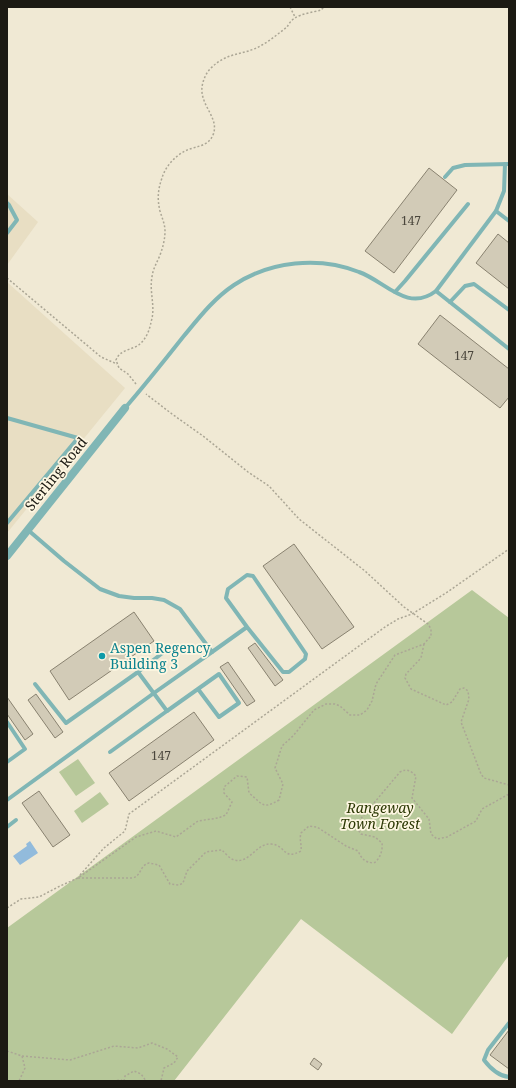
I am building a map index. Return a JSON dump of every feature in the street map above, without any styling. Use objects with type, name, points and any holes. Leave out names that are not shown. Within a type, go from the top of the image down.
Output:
[{"type":"street","name":"Sterling Road","points":[[7,556],[125,408]]},
{"type":"lane","points":[[125,408],[206,309],[234,284],[260,272],[288,264],[332,264],[360,272],[394,292],[413,299],[422,298],[436,291],[496,211],[504,191],[507,164],[465,164],[453,168],[445,177]]},
{"type":"lane","points":[[7,203],[16,220],[7,233]]},
{"type":"lane","points":[[394,292],[406,281],[468,204]]},
{"type":"lane","points":[[496,211],[509,221]]},
{"type":"lane","points":[[450,302],[466,286],[474,284],[509,310]]},
{"type":"lane","points":[[436,291],[509,349]]},
{"type":"lane","points":[[7,418],[78,438],[7,523]]},
{"type":"lane","points":[[28,530],[100,589],[119,596],[164,600],[180,609],[212,652]]},
{"type":"lane","points":[[246,575],[253,576],[306,654],[305,659],[289,672],[283,672],[247,627],[226,598],[228,590],[246,575]]},
{"type":"lane","points":[[7,800],[247,627]]},
{"type":"lane","points":[[35,684],[66,723],[138,672],[164,651]]},
{"type":"lane","points":[[138,672],[167,711]]},
{"type":"lane","points":[[110,752],[218,674],[239,703],[219,717],[198,689]]},
{"type":"lane","points":[[7,722],[25,749],[7,762]]},
{"type":"lane","points":[[7,827],[16,820]]},
{"type":"lane","points":[[509,1023],[488,1050],[484,1060],[502,1076],[509,1077]]},
{"type":"path","points":[[290,7],[295,17]]},
{"type":"path","points":[[7,908],[21,899],[39,897],[78,878],[136,836],[156,831],[176,837],[198,821],[218,818],[226,815],[232,802],[224,793],[224,786],[237,776],[247,777],[249,792],[265,806],[269,806],[280,800],[283,784],[275,768],[282,746],[293,736],[314,710],[326,704],[335,704],[350,715],[360,715],[370,706],[376,684],[395,655],[424,644],[431,636],[431,629],[428,624],[412,614],[370,575],[298,519],[269,486],[248,472],[203,436],[141,390],[128,374],[120,370],[117,364],[117,358],[119,355],[142,343],[152,320],[152,277],[164,245],[165,230],[158,197],[162,176],[178,155],[208,143],[215,130],[214,122],[202,98],[202,85],[204,78],[219,61],[257,48],[287,26],[295,17],[321,10],[324,7]]},
{"type":"path","points":[[7,278],[101,357],[117,364]]},
{"type":"path","points":[[78,878],[104,848],[125,831],[129,814],[384,627],[398,619],[412,614],[509,550]]},
{"type":"path","points":[[424,644],[421,658],[406,674],[405,678],[411,689],[446,705],[452,702],[460,688],[464,688],[468,691],[469,699],[460,722],[481,774],[484,778],[509,785]]},
{"type":"path","points":[[78,878],[132,878],[138,876],[142,866],[149,862],[159,865],[170,884],[179,885],[183,883],[187,871],[206,852],[222,850],[234,860],[245,860],[263,845],[271,844],[278,846],[288,855],[294,855],[301,851],[302,846],[300,835],[309,826],[317,827],[347,847],[358,851],[360,857],[368,862],[374,863],[379,858],[383,846],[382,843],[375,837],[360,832],[356,828],[358,822],[400,772],[404,770],[410,771],[416,776],[412,798],[429,819],[431,834],[437,839],[447,837],[476,821],[482,809],[509,794]]},
{"type":"path","points":[[7,1051],[22,1056],[70,1060],[114,1046],[138,1048],[152,1043],[167,1049],[178,1057],[174,1063],[164,1068],[161,1081]]},
{"type":"path","points":[[19,1081],[25,1068],[22,1056]]},
{"type":"path","points":[[113,1081],[123,1081],[126,1076],[134,1071],[141,1074],[146,1081]]},
{"type":"shaded area","points":[[7,194],[38,222],[7,265]]},
{"type":"shaded area","points":[[7,282],[125,388],[7,533]]},
{"type":"green space","name":"Rangeway Town Forest","points":[[472,590],[509,618],[509,955],[452,1034],[301,919],[174,1081],[7,1081],[7,928]]},
{"type":"green space","points":[[78,759],[95,783],[76,796],[59,772]]},
{"type":"green space","points":[[100,792],[109,804],[82,823],[74,811]]},
{"type":"water","points":[[30,841],[38,853],[20,865],[13,856],[27,846],[26,844]]},
{"type":"building","points":[[429,168],[457,190],[394,273],[365,251]]},
{"type":"building","points":[[498,234],[509,243],[509,289],[476,263]]},
{"type":"building","points":[[440,315],[509,369],[509,397],[500,408],[418,344]]},
{"type":"building","points":[[294,544],[354,627],[322,649],[263,566]]},
{"type":"building","name":"Aspen Regency Building 3","points":[[134,612],[154,641],[69,700],[50,671]]},
{"type":"building","points":[[255,643],[283,680],[275,686],[248,648]]},
{"type":"building","points":[[228,662],[255,701],[247,706],[220,667]]},
{"type":"building","points":[[36,694],[63,732],[55,738],[28,700]]},
{"type":"building","points":[[7,697],[33,734],[25,740],[7,714]]},
{"type":"building","points":[[194,712],[214,740],[129,801],[109,773]]},
{"type":"building","points":[[39,791],[70,835],[53,847],[22,803]]},
{"type":"building","points":[[509,1030],[509,1069],[490,1055]]},
{"type":"building","points":[[314,1058],[322,1064],[318,1070],[310,1064]]},
{"type":"place","name":"Aspen Regency Building 3","points":[[102,656]]}]
